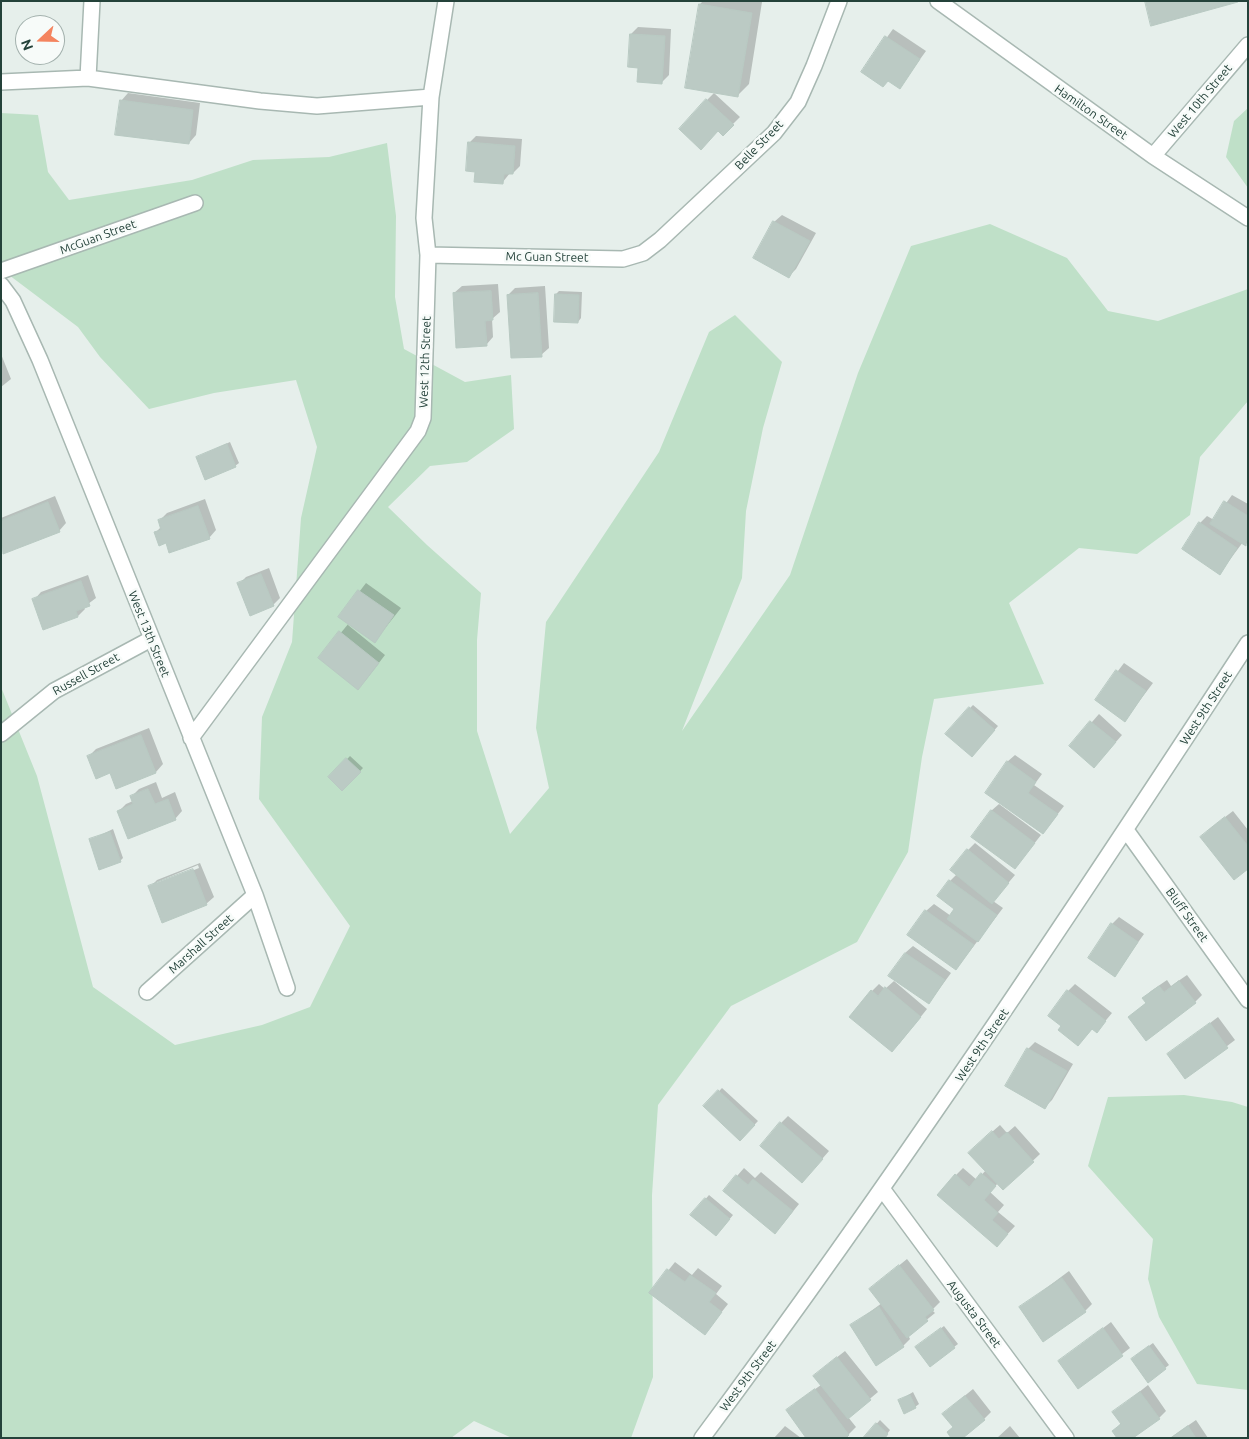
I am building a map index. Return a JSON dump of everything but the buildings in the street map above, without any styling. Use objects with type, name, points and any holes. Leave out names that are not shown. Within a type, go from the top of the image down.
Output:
[{"type":"street","points":[[88,78],[92,1]]},
{"type":"street","name":"West 12th Street","points":[[191,738],[418,431],[423,418],[428,255],[424,218],[431,97],[446,1]]},
{"type":"street","name":"Belle Street","points":[[660,240],[774,134],[798,102],[839,1]]},
{"type":"street","name":"Hamilton Street","points":[[938,1],[1153,156],[1248,218]]},
{"type":"street","name":"West 10th Street","points":[[1153,156],[1248,45]]},
{"type":"street","points":[[1,82],[88,78],[260,101],[317,106],[431,97]]},
{"type":"street","name":"McGuan Street","points":[[1,271],[195,203]]},
{"type":"street","name":"Mc Guan Street","points":[[428,255],[623,259],[643,253],[660,240]]},
{"type":"street","name":"West 13th Street","points":[[1,285],[13,301],[40,360],[255,895],[287,988]]},
{"type":"street","name":"Russell Street","points":[[1,734],[54,691],[152,639]]},
{"type":"street","name":"West 9th Street","points":[[702,1438],[883,1190],[1126,830],[1248,643]]},
{"type":"street","name":"Bluff Street","points":[[1126,830],[1248,1000]]},
{"type":"street","name":"Marshall Street","points":[[147,992],[255,895]]},
{"type":"street","name":"Augusta Street","points":[[883,1190],[1066,1438]]},
{"type":"green space","points":[[1248,108],[1248,188],[1226,157],[1234,121]]},
{"type":"green space","points":[[1,113],[38,115],[48,172],[69,200],[192,180],[253,160],[329,157],[387,143],[396,216],[395,297],[404,349],[465,382],[511,375],[514,429],[467,462],[430,466],[388,507],[481,593],[477,640],[477,731],[510,834],[549,788],[536,728],[546,622],[659,452],[709,332],[735,315],[782,362],[763,428],[746,511],[742,578],[682,731],[790,575],[858,373],[911,246],[990,224],[1067,258],[1108,311],[1158,321],[1248,289],[1248,401],[1200,457],[1190,515],[1137,554],[1079,548],[1009,603],[1044,684],[934,699],[922,757],[908,852],[857,942],[731,1006],[658,1105],[652,1195],[653,1377],[631,1438],[512,1438],[474,1421],[451,1438],[1,1438],[1,687],[37,776],[93,987],[175,1045],[262,1025],[310,1007],[350,926],[259,799],[262,717],[292,642],[301,518],[317,447],[296,380],[214,393],[149,409],[100,357],[78,327],[1,269]]},
{"type":"green space","points":[[1184,1095],[1232,1102],[1248,1107],[1248,1390],[1197,1384],[1159,1317],[1148,1279],[1153,1239],[1088,1166],[1108,1097]]}]
